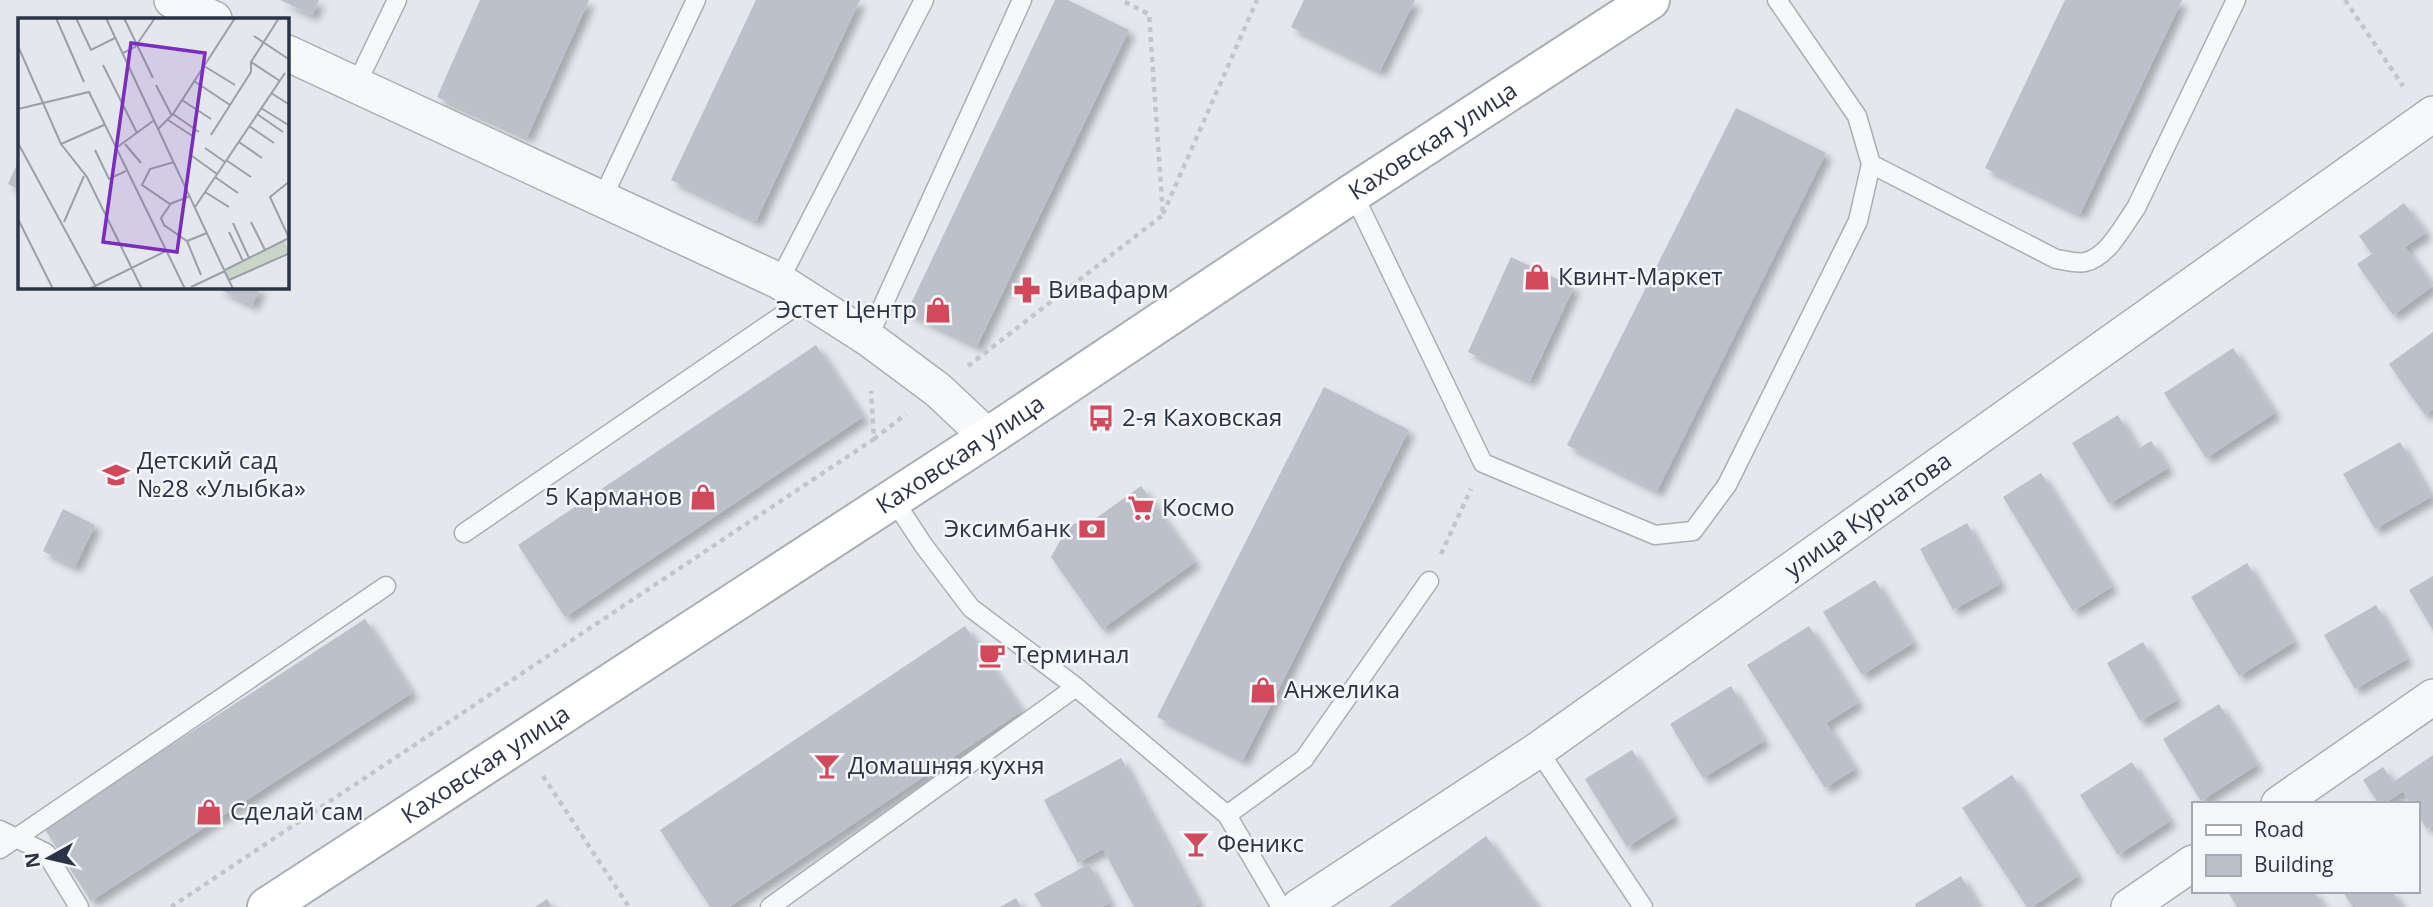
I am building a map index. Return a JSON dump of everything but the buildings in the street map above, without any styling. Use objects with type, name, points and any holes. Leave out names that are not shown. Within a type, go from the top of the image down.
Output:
[{"type":"street","points":[[172,0],[212,18]]},
{"type":"street","name":"Каховская улица","points":[[267,907],[988,437],[1353,193],[1650,0]]},
{"type":"street","points":[[289,54],[793,290],[868,338],[938,390],[988,437]]},
{"type":"street","name":"улица Курчатова","points":[[1299,907],[1538,750],[2430,121]]},
{"type":"street","points":[[2282,802],[2433,698]]},
{"type":"street","points":[[2130,907],[2192,864]]},
{"type":"lane","points":[[356,85],[397,0]]},
{"type":"lane","points":[[603,199],[696,0]]},
{"type":"lane","points":[[464,533],[793,290],[924,0]]},
{"type":"lane","points":[[868,338],[1022,0]]},
{"type":"lane","points":[[1353,193],[1483,463],[1655,535],[1693,531],[1727,485],[1858,221],[1871,164],[1857,116],[1777,0]]},
{"type":"lane","points":[[1871,164],[2056,258],[2084,263],[2100,254],[2136,208],[2236,0]]},
{"type":"lane","points":[[893,499],[924,546],[971,608],[1076,687],[1227,815],[1281,907]]},
{"type":"lane","points":[[1227,815],[1304,759],[1429,581]]},
{"type":"lane","points":[[0,849],[386,586]]},
{"type":"lane","points":[[770,907],[1076,687]]},
{"type":"lane","points":[[1538,750],[1643,907]]},
{"type":"lane","points":[[0,830],[46,853],[79,907]]},
{"type":"path","points":[[1121,0],[1149,14],[1163,215]]},
{"type":"path","points":[[170,907],[874,439],[1163,215],[1257,0]]},
{"type":"path","points":[[2345,0],[2430,121]]},
{"type":"path","points":[[868,338],[874,439]]},
{"type":"path","points":[[1429,581],[1483,463]]},
{"type":"path","points":[[521,741],[629,907]]},
{"type":"place","name":"Квинт-Маркет","points":[[1537,277]]},
{"type":"place","name":"Вивафарм","points":[[1027,290]]},
{"type":"place","name":"Эстет Центр","points":[[938,310]]},
{"type":"place","name":"2-я Каховская","points":[[1101,418]]},
{"type":"place","name":"Детский сад №28 «Улыбка»","points":[[116,475]]},
{"type":"place","name":"5 Карманов","points":[[703,497]]},
{"type":"place","name":"Космо","points":[[1141,508]]},
{"type":"place","name":"Эксимбанк","points":[[1092,529]]},
{"type":"place","name":"Терминал","points":[[992,655]]},
{"type":"place","name":"Анжелика","points":[[1263,690]]},
{"type":"place","name":"Домашняя кухня","points":[[827,766]]},
{"type":"place","name":"Сделай сам","points":[[209,812]]},
{"type":"place","name":"Феникс","points":[[1196,844]]}]
